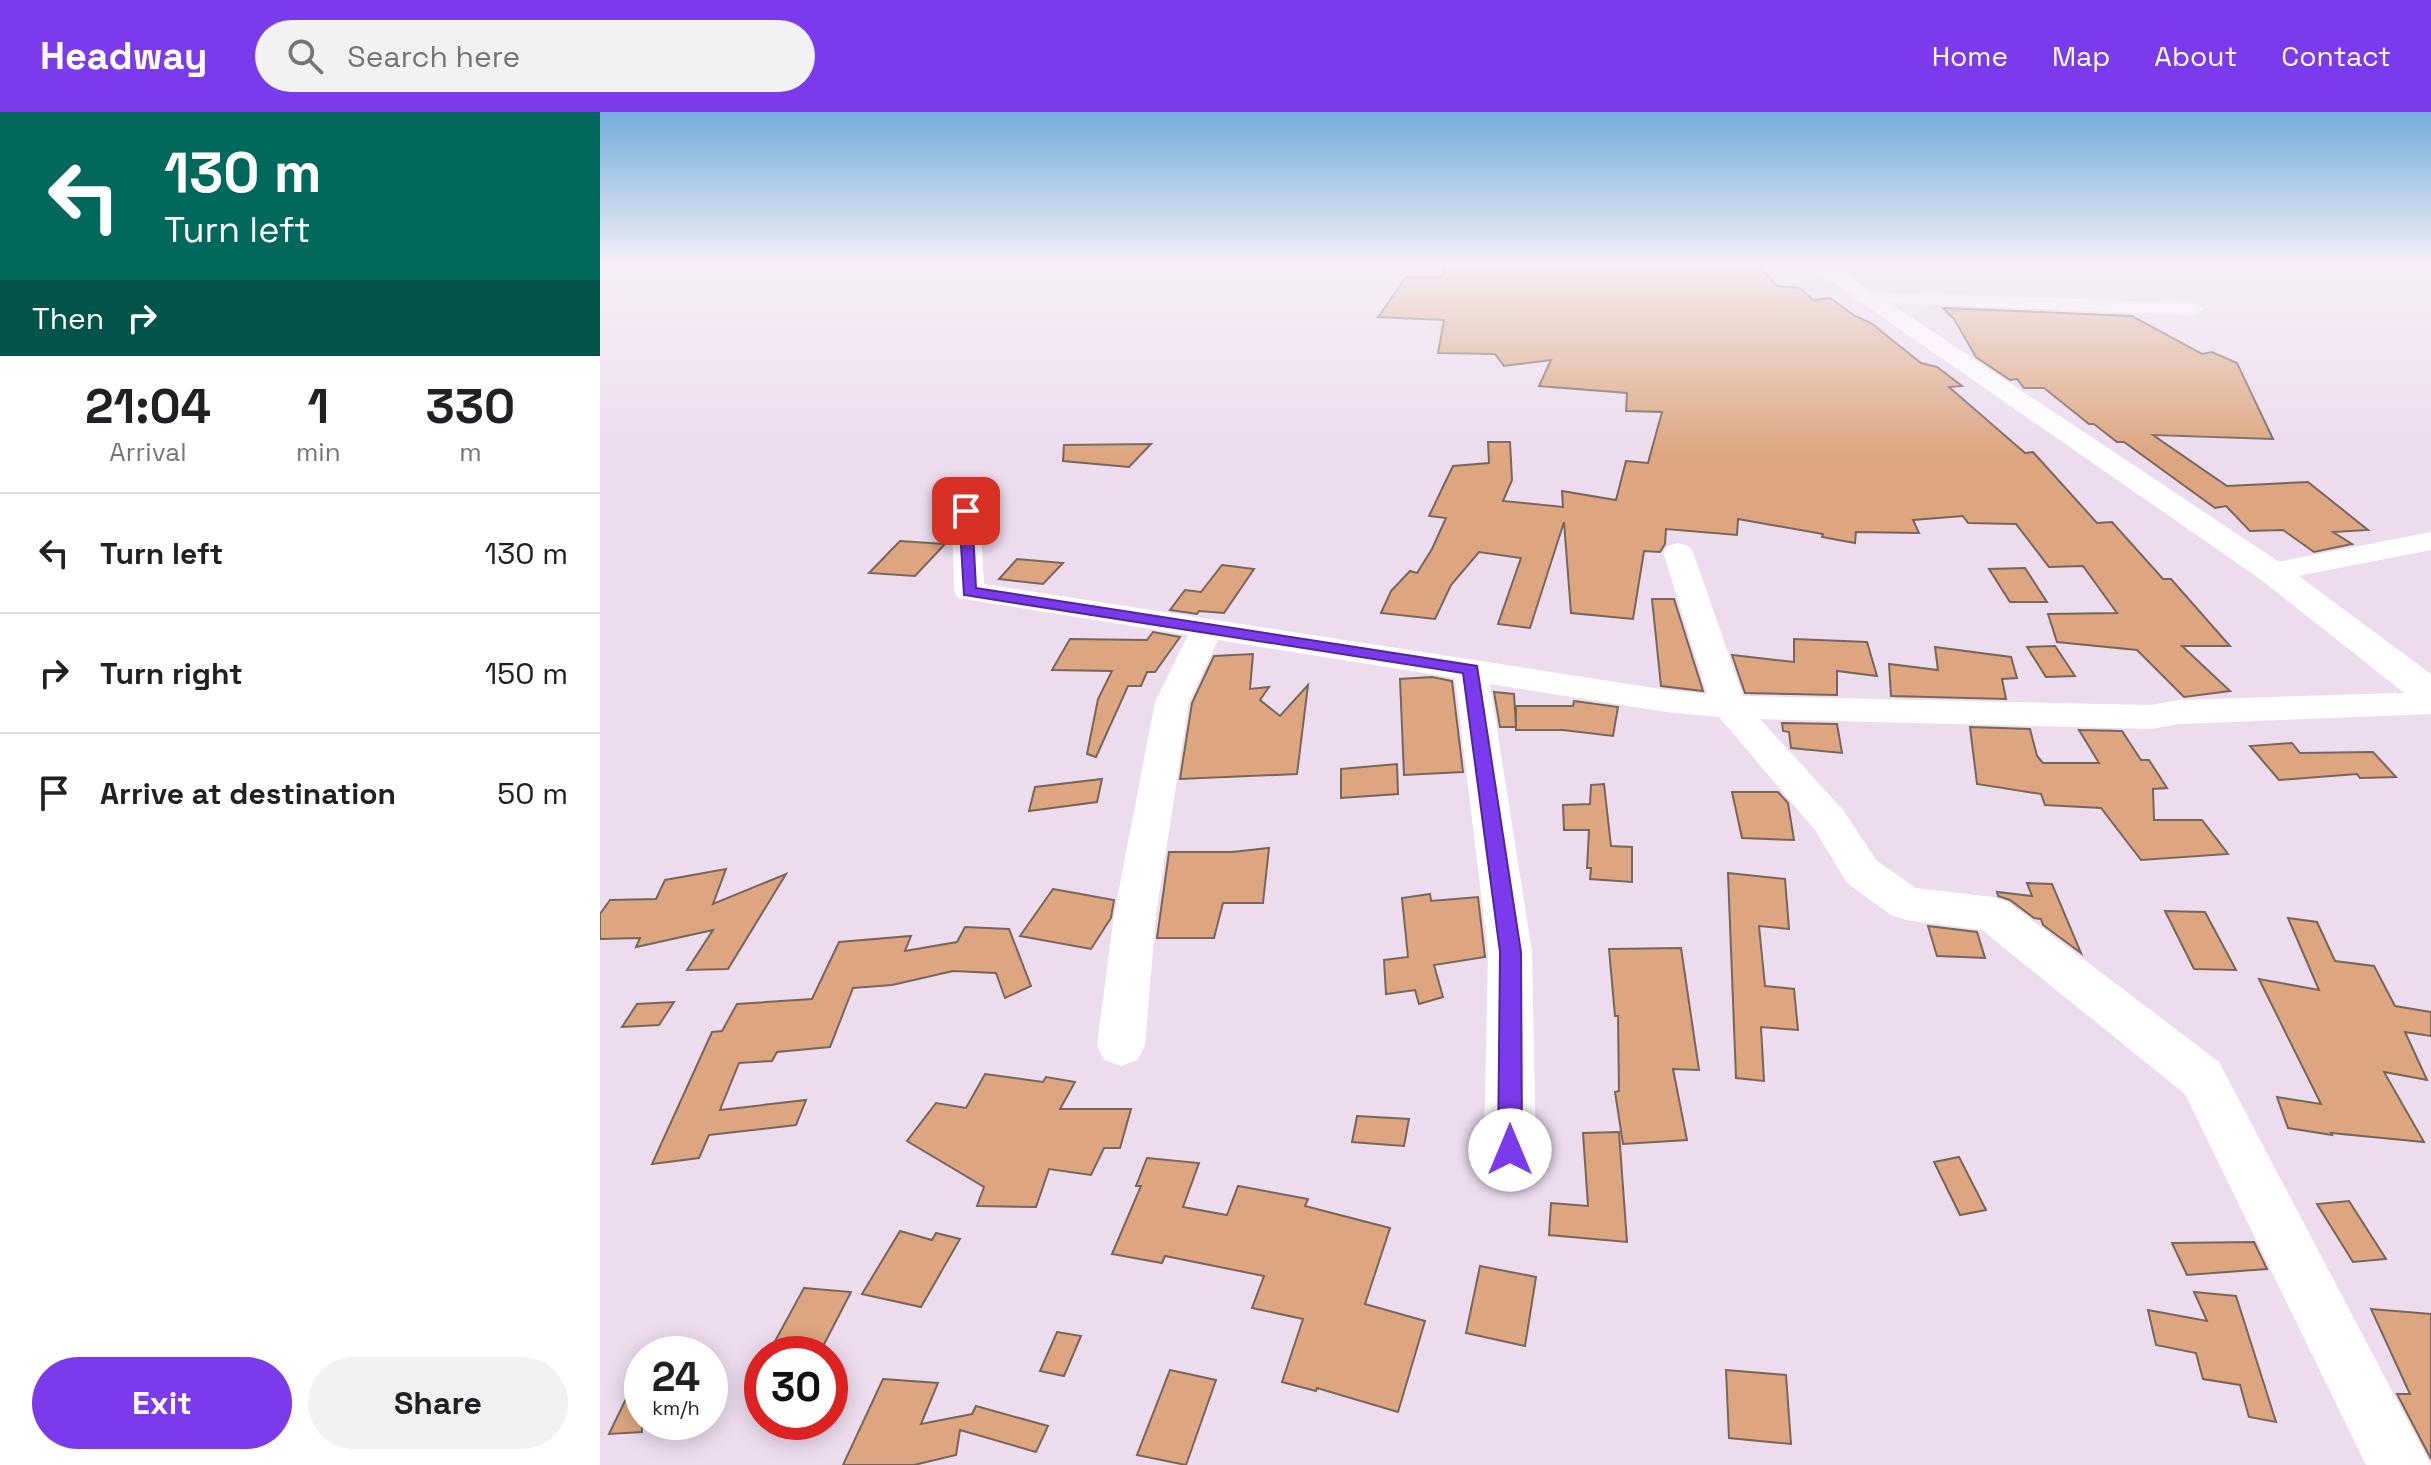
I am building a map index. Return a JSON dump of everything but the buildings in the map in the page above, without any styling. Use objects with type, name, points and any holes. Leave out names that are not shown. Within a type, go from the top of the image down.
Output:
[{"type":"highway","points":[[1914,327],[2272,572],[2431,694]]},
{"type":"street","points":[[966,511],[969,591],[1667,701],[1729,707],[2151,717],[2179,712],[2431,703]]},
{"type":"street","points":[[2272,572],[2431,541]]},
{"type":"street","points":[[1678,552],[1729,707],[1829,820],[1862,872],[1906,903],[1993,914],[2202,1078],[2399,1465]]},
{"type":"street","points":[[1121,1045],[1135,915],[1172,702],[1207,630]]},
{"type":"street","points":[[1471,670],[1510,952],[1510,1150]]},
{"type":"route","points":[[966,511],[969,591],[1471,670],[1510,952],[1510,1150]]}]
